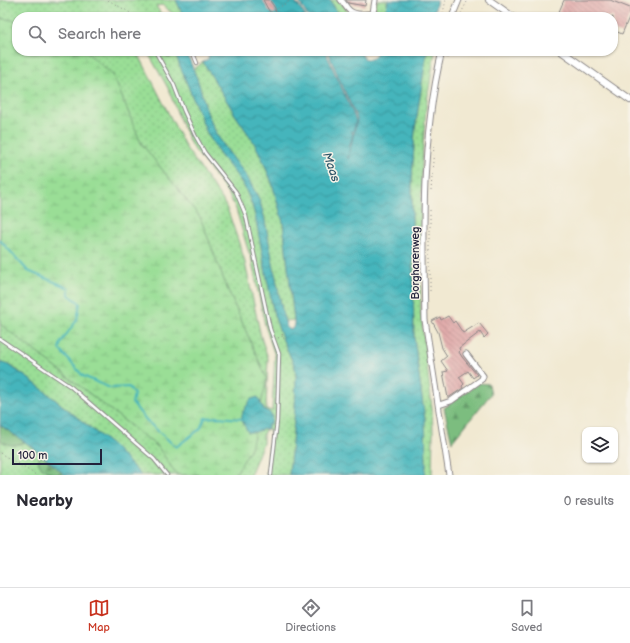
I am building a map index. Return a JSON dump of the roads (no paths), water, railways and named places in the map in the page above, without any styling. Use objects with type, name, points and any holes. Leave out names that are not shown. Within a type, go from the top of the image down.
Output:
[{"type":"street","points":[[341,0],[352,12]]},
{"type":"street","points":[[373,12],[375,0]]},
{"type":"street","points":[[454,12],[459,0]]},
{"type":"street","points":[[489,0],[506,12]]},
{"type":"street","name":"Borgharenweg","points":[[441,56],[434,86],[429,122],[425,203],[425,320],[449,475]]},
{"type":"street","points":[[568,56],[630,100]]},
{"type":"street","points":[[439,405],[451,401],[482,379],[483,376],[466,354]]},
{"type":"lane","points":[[158,56],[174,85],[181,105],[195,135],[205,153],[236,192],[246,216],[270,329],[279,354],[277,421],[271,475]]},
{"type":"lane","points":[[194,56],[197,63]]},
{"type":"lane","points":[[0,339],[71,387],[154,460],[167,475]]},
{"type":"water","points":[[176,0],[293,0],[303,12],[182,12]]},
{"type":"water","points":[[298,0],[330,0],[337,12],[305,12]]},
{"type":"water","points":[[388,0],[437,0],[434,12],[385,12]]},
{"type":"water","name":"Maas","points":[[176,56],[188,56],[198,81],[208,115],[217,135],[246,175],[259,199],[264,216],[283,315],[287,328],[291,330],[294,326],[294,320],[283,222],[272,183],[253,141],[203,62],[209,58],[208,56],[327,56],[356,121],[353,132],[351,131],[353,134],[350,145],[348,144],[350,146],[348,159],[357,119],[329,56],[363,56],[364,58],[371,59],[374,56],[426,56],[415,129],[412,178],[414,337],[425,420],[425,475],[289,475],[295,409],[295,367],[274,315],[255,215],[251,202],[244,186],[220,155],[206,131]]},
{"type":"water","points":[[0,362],[9,365],[32,381],[113,446],[141,475],[65,475],[35,449],[0,425]]},
{"type":"water","points":[[258,397],[264,410],[269,412],[272,416],[271,424],[268,424],[268,428],[255,432],[248,432],[243,422],[242,415],[251,399]]},
{"type":"waterway","points":[[0,240],[28,271],[69,288],[69,295],[80,303],[77,320],[61,342],[59,349],[83,376],[110,388],[129,387],[134,394],[132,403],[148,422],[176,447],[200,429],[205,418],[218,417],[242,419]]}]
